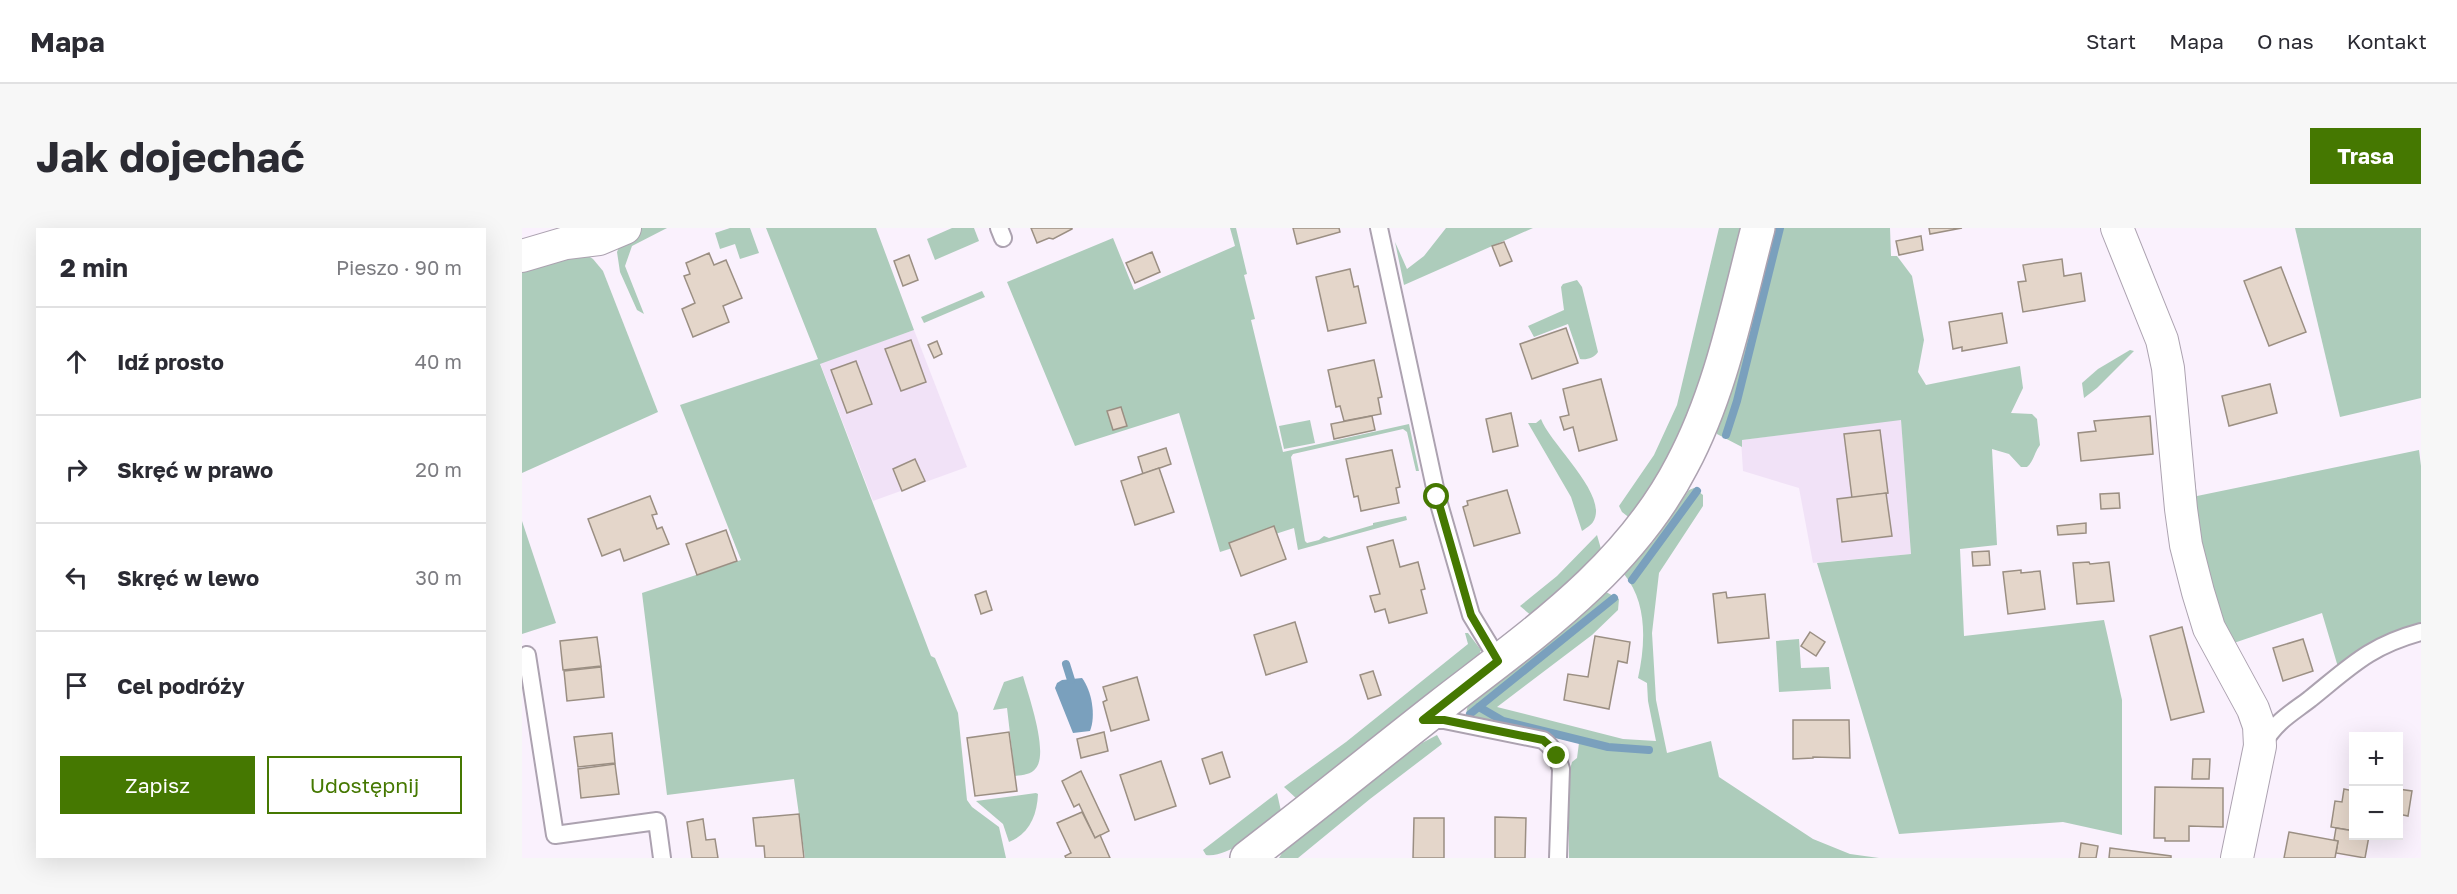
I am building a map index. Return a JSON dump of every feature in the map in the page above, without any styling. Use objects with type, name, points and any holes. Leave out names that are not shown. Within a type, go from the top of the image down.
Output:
[{"type":"street","points":[[522,256],[566,243],[599,239],[625,228]]},
{"type":"street","points":[[1247,858],[1583,593],[1622,553],[1651,515],[1681,468],[1698,434],[1719,374],[1758,228]]},
{"type":"street","points":[[2117,228],[2162,340],[2168,368],[2186,545],[2198,592],[2209,628],[2253,709],[2259,726],[2260,746],[2237,858]]},
{"type":"lane","points":[[1379,228],[1440,508],[1471,615],[1498,661]]},
{"type":"lane","points":[[2260,746],[2275,725],[2358,659],[2399,638],[2421,632]]},
{"type":"lane","points":[[527,655],[555,835],[657,821],[662,858]]},
{"type":"lane","points":[[1423,720],[1444,720],[1543,740],[1551,747],[1561,769],[1558,858]]},
{"type":"shaded area","points":[[914,330],[967,467],[873,501],[820,363]]},
{"type":"shaded area","points":[[1901,419],[1911,554],[1813,563],[1799,488],[1743,471],[1741,440]]},
{"type":"green space","points":[[640,228],[667,228],[632,246],[625,266],[644,314],[637,310],[620,272],[617,252],[620,245]]},
{"type":"green space","points":[[730,228],[750,228],[759,253],[740,259],[735,244],[720,249],[715,233]]},
{"type":"green space","points":[[766,228],[876,228],[914,330],[820,364],[931,656],[935,658],[958,713],[967,800],[972,807],[999,827],[1006,858],[805,858],[794,779],[667,795],[642,593],[741,560],[680,405],[818,359]]},
{"type":"green space","points":[[952,228],[974,228],[979,241],[935,260],[927,239]]},
{"type":"green space","points":[[1230,228],[1236,228],[1247,274],[1244,275],[1255,319],[1251,320],[1283,452],[1409,424],[1419,471],[1416,471],[1407,432],[1403,429],[1293,454],[1291,457],[1305,541],[1307,543],[1319,540],[1324,536],[1329,538],[1373,525],[1373,523],[1406,516],[1407,520],[1298,550],[1294,528],[1220,552],[1179,413],[1075,446],[1007,282],[1113,238],[1134,290],[1235,246]]},
{"type":"green space","points":[[1446,228],[1533,228],[1404,285],[1395,242],[1407,269],[1424,256]]},
{"type":"green space","points":[[1719,228],[1743,228],[1721,316],[1683,435],[1631,519],[1622,512],[1619,506],[1654,455],[1677,405]]},
{"type":"green space","points":[[1772,228],[1890,228],[1891,256],[1897,256],[1912,276],[1924,340],[1918,372],[1926,385],[2020,366],[2023,388],[2011,413],[2032,414],[2037,419],[2040,445],[2027,467],[2021,467],[2009,454],[1992,449],[1997,545],[1960,549],[1964,636],[2104,620],[2122,700],[2122,835],[2063,822],[1899,834],[1817,563],[1911,554],[1901,420],[1742,440],[1742,447],[1717,434]]},
{"type":"green space","points":[[2295,228],[2421,228],[2421,398],[2340,417]]},
{"type":"green space","points":[[582,252],[593,259],[603,271],[658,412],[522,473],[522,264]]},
{"type":"green space","points":[[2150,265],[2176,336],[2197,496],[2419,450],[2421,466],[2421,626],[2383,636],[2338,667],[2322,613],[2228,645],[2216,622],[2143,269]]},
{"type":"green space","points":[[1577,280],[1582,287],[1598,352],[1585,359],[1580,359],[1568,324],[1534,337],[1528,326],[1564,310],[1561,287],[1563,284]]},
{"type":"green space","points":[[982,291],[985,297],[924,323],[921,317]]},
{"type":"green space","points":[[2130,350],[2134,351],[2084,398],[2082,383],[2098,369]]},
{"type":"green space","points":[[1541,419],[1577,470],[1593,498],[1596,511],[1593,522],[1582,531],[1571,497],[1528,423],[1536,423]]},
{"type":"green space","points":[[1310,420],[1315,443],[1284,449],[1279,426]]},
{"type":"green space","points":[[1694,488],[1703,495],[1703,506],[1659,573],[1652,633],[1656,700],[1667,753],[1711,741],[1719,777],[1813,839],[1850,854],[1879,858],[1569,858],[1569,773],[1572,762],[1577,758],[1579,743],[1470,718],[1466,714],[1468,704],[1606,592],[1619,599],[1618,610],[1592,635],[1497,707],[1623,739],[1656,741],[1647,683],[1638,678],[1643,637],[1641,610],[1632,585],[1624,574],[1653,542],[1689,490]]},
{"type":"green space","points":[[522,521],[556,623],[522,634]]},
{"type":"green space","points":[[1597,535],[1603,556],[1533,617],[1520,606],[1557,576]]},
{"type":"green space","points":[[1465,633],[1468,633],[1481,650],[1478,657],[1297,799],[1284,787],[1346,742],[1468,644]]},
{"type":"green space","points":[[1799,639],[1801,668],[1829,667],[1831,689],[1779,692],[1776,641]]},
{"type":"green space","points":[[1023,676],[1036,723],[1040,749],[1036,768],[1032,772],[1015,776],[1007,708],[993,710],[1004,682]]},
{"type":"green space","points":[[1437,735],[1442,744],[1298,858],[1279,858],[1285,848],[1422,743]]},
{"type":"green space","points":[[1277,793],[1281,811],[1246,840],[1226,852],[1206,855],[1203,850]]},
{"type":"green space","points":[[1038,794],[1037,802],[1031,823],[1022,834],[1009,842],[1003,824],[976,801]]},
{"type":"water","points":[[1082,678],[1091,697],[1092,725],[1090,731],[1073,733],[1055,688],[1062,680]]},
{"type":"building","points":[[1031,228],[1072,229],[1053,239],[1049,238],[1037,243]]},
{"type":"building","points":[[1293,228],[1339,228],[1340,232],[1297,244]]},
{"type":"building","points":[[1929,228],[1962,228],[1930,234]]},
{"type":"building","points":[[1921,236],[1923,250],[1899,255],[1896,241]]},
{"type":"building","points":[[1504,242],[1512,261],[1500,266],[1492,246]]},
{"type":"building","points":[[1152,252],[1160,272],[1135,283],[1126,263]]},
{"type":"building","points":[[709,253],[714,265],[726,260],[742,298],[723,306],[729,322],[693,337],[682,309],[695,303],[684,276],[690,274],[686,263]]},
{"type":"building","points":[[909,255],[918,280],[903,286],[894,261]]},
{"type":"building","points":[[2062,259],[2064,276],[2081,273],[2085,301],[2023,312],[2018,282],[2026,281],[2023,265]]},
{"type":"building","points":[[2281,267],[2306,332],[2269,346],[2244,281]]},
{"type":"building","points":[[1350,269],[1354,287],[1358,286],[1366,323],[1328,331],[1316,277]]},
{"type":"building","points":[[2002,313],[2007,343],[1962,351],[1962,347],[1953,349],[1949,322]]},
{"type":"building","points":[[1566,328],[1578,363],[1532,379],[1520,344]]},
{"type":"building","points":[[911,340],[926,382],[901,391],[885,349]]},
{"type":"building","points":[[937,341],[942,354],[934,358],[928,345]]},
{"type":"building","points":[[1374,360],[1382,397],[1378,398],[1381,414],[1344,421],[1340,406],[1336,407],[1328,370]]},
{"type":"building","points":[[856,361],[872,404],[847,413],[831,370]]},
{"type":"building","points":[[1601,379],[1617,440],[1579,451],[1573,427],[1564,430],[1560,417],[1569,415],[1563,389]]},
{"type":"building","points":[[2270,384],[2277,413],[2229,426],[2222,396]]},
{"type":"building","points":[[1121,407],[1127,426],[1113,430],[1107,411]]},
{"type":"building","points":[[1511,413],[1518,446],[1493,452],[1486,419]]},
{"type":"building","points":[[1372,416],[1375,430],[1334,439],[1331,424]]},
{"type":"building","points":[[2150,416],[2153,454],[2081,461],[2078,433],[2096,431],[2094,421]]},
{"type":"building","points":[[1880,430],[1888,493],[1852,498],[1844,434]]},
{"type":"building","points":[[1166,448],[1171,464],[1143,474],[1138,457]]},
{"type":"building","points":[[1392,450],[1400,487],[1396,488],[1399,503],[1361,511],[1358,496],[1354,497],[1346,459]]},
{"type":"building","points":[[915,459],[925,481],[902,491],[893,469]]},
{"type":"building","points":[[1159,468],[1174,512],[1135,525],[1121,481]]},
{"type":"building","points":[[1507,490],[1520,533],[1474,546],[1463,507],[1468,505],[1467,501]]},
{"type":"building","points":[[1886,493],[1892,536],[1842,542],[1837,499]]},
{"type":"building","points":[[2119,493],[2120,508],[2101,509],[2100,494]]},
{"type":"building","points":[[650,496],[657,514],[652,515],[657,529],[662,527],[669,544],[624,561],[620,549],[602,556],[588,519]]},
{"type":"building","points":[[2086,523],[2086,533],[2058,535],[2057,526]]},
{"type":"building","points":[[1274,526],[1286,559],[1241,576],[1229,543]]},
{"type":"building","points":[[726,530],[737,561],[697,575],[686,544]]},
{"type":"building","points":[[1393,540],[1400,567],[1418,562],[1425,589],[1421,590],[1427,613],[1389,623],[1385,609],[1375,612],[1370,596],[1380,594],[1367,547]]},
{"type":"building","points":[[1989,551],[1990,565],[1973,566],[1972,552]]},
{"type":"building","points":[[2089,562],[2090,564],[2109,562],[2114,601],[2077,604],[2073,563]]},
{"type":"building","points":[[2021,570],[2021,573],[2040,571],[2045,609],[2008,614],[2003,572]]},
{"type":"building","points":[[986,591],[992,610],[981,614],[975,595]]},
{"type":"building","points":[[1726,592],[1727,598],[1765,594],[1769,638],[1718,643],[1713,594]]},
{"type":"building","points":[[1295,622],[1307,662],[1266,675],[1254,635]]},
{"type":"building","points":[[2182,627],[2204,712],[2171,720],[2150,636]]},
{"type":"building","points":[[1810,632],[1825,642],[1816,656],[1801,646]]},
{"type":"building","points":[[1595,636],[1630,642],[1627,663],[1618,661],[1609,709],[1564,700],[1568,674],[1588,677]]},
{"type":"building","points":[[597,637],[601,666],[563,670],[560,641]]},
{"type":"building","points":[[2303,639],[2313,671],[2283,681],[2273,648]]},
{"type":"building","points":[[601,667],[604,697],[567,701],[564,671]]},
{"type":"building","points":[[1373,671],[1381,695],[1368,699],[1360,675]]},
{"type":"building","points":[[1137,677],[1149,720],[1111,731],[1103,702],[1107,700],[1103,687]]},
{"type":"building","points":[[1793,720],[1849,720],[1850,758],[1793,759]]},
{"type":"building","points":[[1009,732],[1017,791],[975,796],[967,738]]},
{"type":"building","points":[[1104,732],[1108,751],[1081,758],[1077,739]]},
{"type":"building","points":[[612,733],[615,763],[578,767],[574,737]]},
{"type":"building","points":[[1222,752],[1230,777],[1210,784],[1202,759]]},
{"type":"building","points":[[2193,759],[2210,759],[2209,779],[2192,779]]},
{"type":"building","points":[[1161,761],[1176,806],[1135,820],[1120,775]]},
{"type":"building","points":[[615,764],[619,794],[581,798],[578,769]]},
{"type":"building","points":[[1081,771],[1109,831],[1095,838],[1079,804],[1074,807],[1062,781]]},
{"type":"building","points":[[2155,787],[2223,788],[2223,827],[2189,826],[2189,841],[2165,841],[2165,838],[2154,838]]},
{"type":"building","points":[[2344,789],[2349,790],[2349,830],[2331,827],[2335,801],[2342,802]]},
{"type":"building","points":[[2403,790],[2412,791],[2408,816],[2403,815]]},
{"type":"building","points":[[1082,812],[1095,838],[1100,835],[1110,858],[1066,858],[1065,856],[1071,853],[1057,823]]},
{"type":"building","points":[[799,814],[804,858],[765,858],[764,846],[756,846],[753,818]]},
{"type":"building","points":[[1495,817],[1526,818],[1525,858],[1495,858]]},
{"type":"building","points":[[1414,818],[1444,818],[1444,858],[1413,858]]},
{"type":"building","points":[[703,819],[706,840],[715,839],[718,858],[692,858],[687,822]]},
{"type":"building","points":[[2336,828],[2349,830],[2349,840],[2368,840],[2365,858],[2336,853],[2338,841],[2334,840]]},
{"type":"building","points":[[2289,832],[2338,841],[2335,858],[2284,858]]},
{"type":"building","points":[[2081,843],[2098,846],[2096,858],[2079,858]]},
{"type":"building","points":[[2110,848],[2171,856],[2171,858],[2109,858]]},
{"type":"waterway","points":[[1726,435],[1737,401],[1780,228]]},
{"type":"waterway","points":[[1632,580],[1697,491]]},
{"type":"waterway","points":[[1470,714],[1614,598]]},
{"type":"waterway","points":[[1066,664],[1071,680]]},
{"type":"waterway","points":[[1479,707],[1503,721],[1608,747],[1649,750]]},
{"type":"route","points":[[1437,497],[1471,615],[1498,661],[1423,720],[1444,720],[1543,740],[1557,756]]}]
